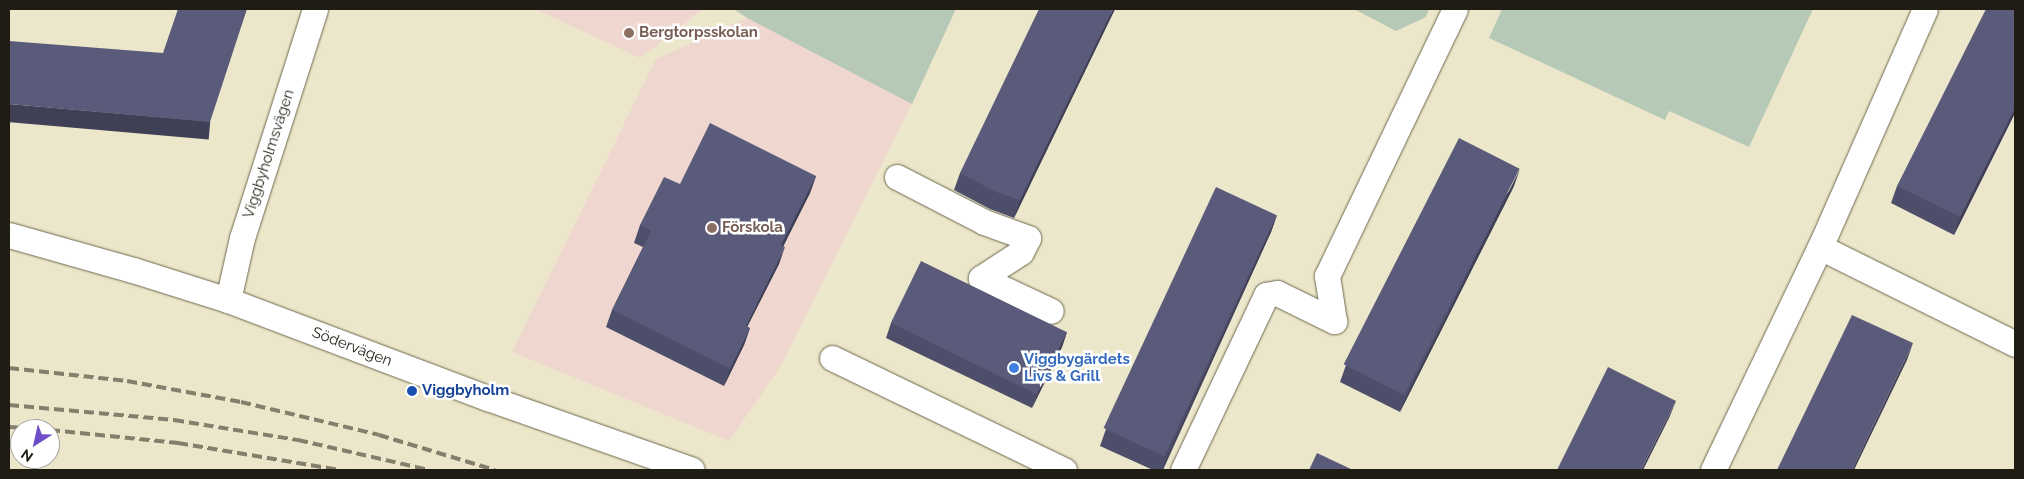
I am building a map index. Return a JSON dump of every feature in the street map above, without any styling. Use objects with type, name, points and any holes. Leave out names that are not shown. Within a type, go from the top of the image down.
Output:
[{"type":"street","name":"Viggbyholmsvägen","points":[[228,300],[242,238],[315,9]]},
{"type":"street","points":[[1183,470],[1266,295],[1277,293],[1334,320],[1327,276],[1456,9]]},
{"type":"street","points":[[1713,470],[1820,247],[1926,9]]},
{"type":"street","points":[[897,177],[984,222],[1028,238],[1021,252],[981,278],[1051,311]]},
{"type":"street","name":"Södervägen","points":[[9,235],[133,270],[228,300],[488,398],[692,470]]},
{"type":"street","points":[[1820,247],[2015,344]]},
{"type":"street","points":[[832,358],[1064,470]]},
{"type":"shaded area","name":"Bergtorpsskolan","points":[[535,9],[703,9],[640,58]]},
{"type":"shaded area","name":"Förskola","points":[[747,18],[912,104],[782,364],[729,441],[512,352],[656,59]]},
{"type":"green space","points":[[734,9],[956,9],[912,104],[747,18]]},
{"type":"green space","points":[[1354,9],[1429,9],[1426,17],[1396,31]]},
{"type":"green space","points":[[1502,9],[1813,9],[1749,147],[1669,111],[1665,120],[1489,38]]},
{"type":"building","points":[[178,9],[247,9],[210,122],[9,104],[9,41],[163,53]]},
{"type":"building","points":[[1039,9],[1113,9],[1020,200],[996,192],[960,173]]},
{"type":"building","points":[[1986,9],[2015,9],[2015,108],[1960,217],[1897,186]]},
{"type":"building","points":[[710,123],[816,176],[781,245],[785,247],[746,326],[750,328],[730,369],[612,310],[651,231],[640,225],[664,177],[680,184]]},
{"type":"building","points":[[1459,138],[1520,169],[1404,395],[1344,364]]},
{"type":"building","points":[[1216,187],[1277,215],[1164,456],[1104,428]]},
{"type":"building","points":[[921,261],[1067,332],[1036,394],[891,323]]},
{"type":"building","points":[[1852,315],[1913,343],[1852,470],[1777,470]]},
{"type":"building","points":[[1608,367],[1676,401],[1641,470],[1557,470]]},
{"type":"building","points":[[1317,453],[1353,470],[1309,470]]},
{"type":"railway","points":[[9,368],[127,381],[241,402],[379,435],[495,470]]},
{"type":"railway","points":[[9,405],[174,420],[298,440],[429,470]]},
{"type":"railway","points":[[60,431],[178,443],[340,470]]},
{"type":"place","name":"Bergtorpsskolan","points":[[629,33]]},
{"type":"place","name":"Förskola","points":[[712,228]]},
{"type":"place","name":"Viggbygärdets Livs & Grill","points":[[1014,368]]},
{"type":"place","name":"Viggbyholm","points":[[412,391]]}]
